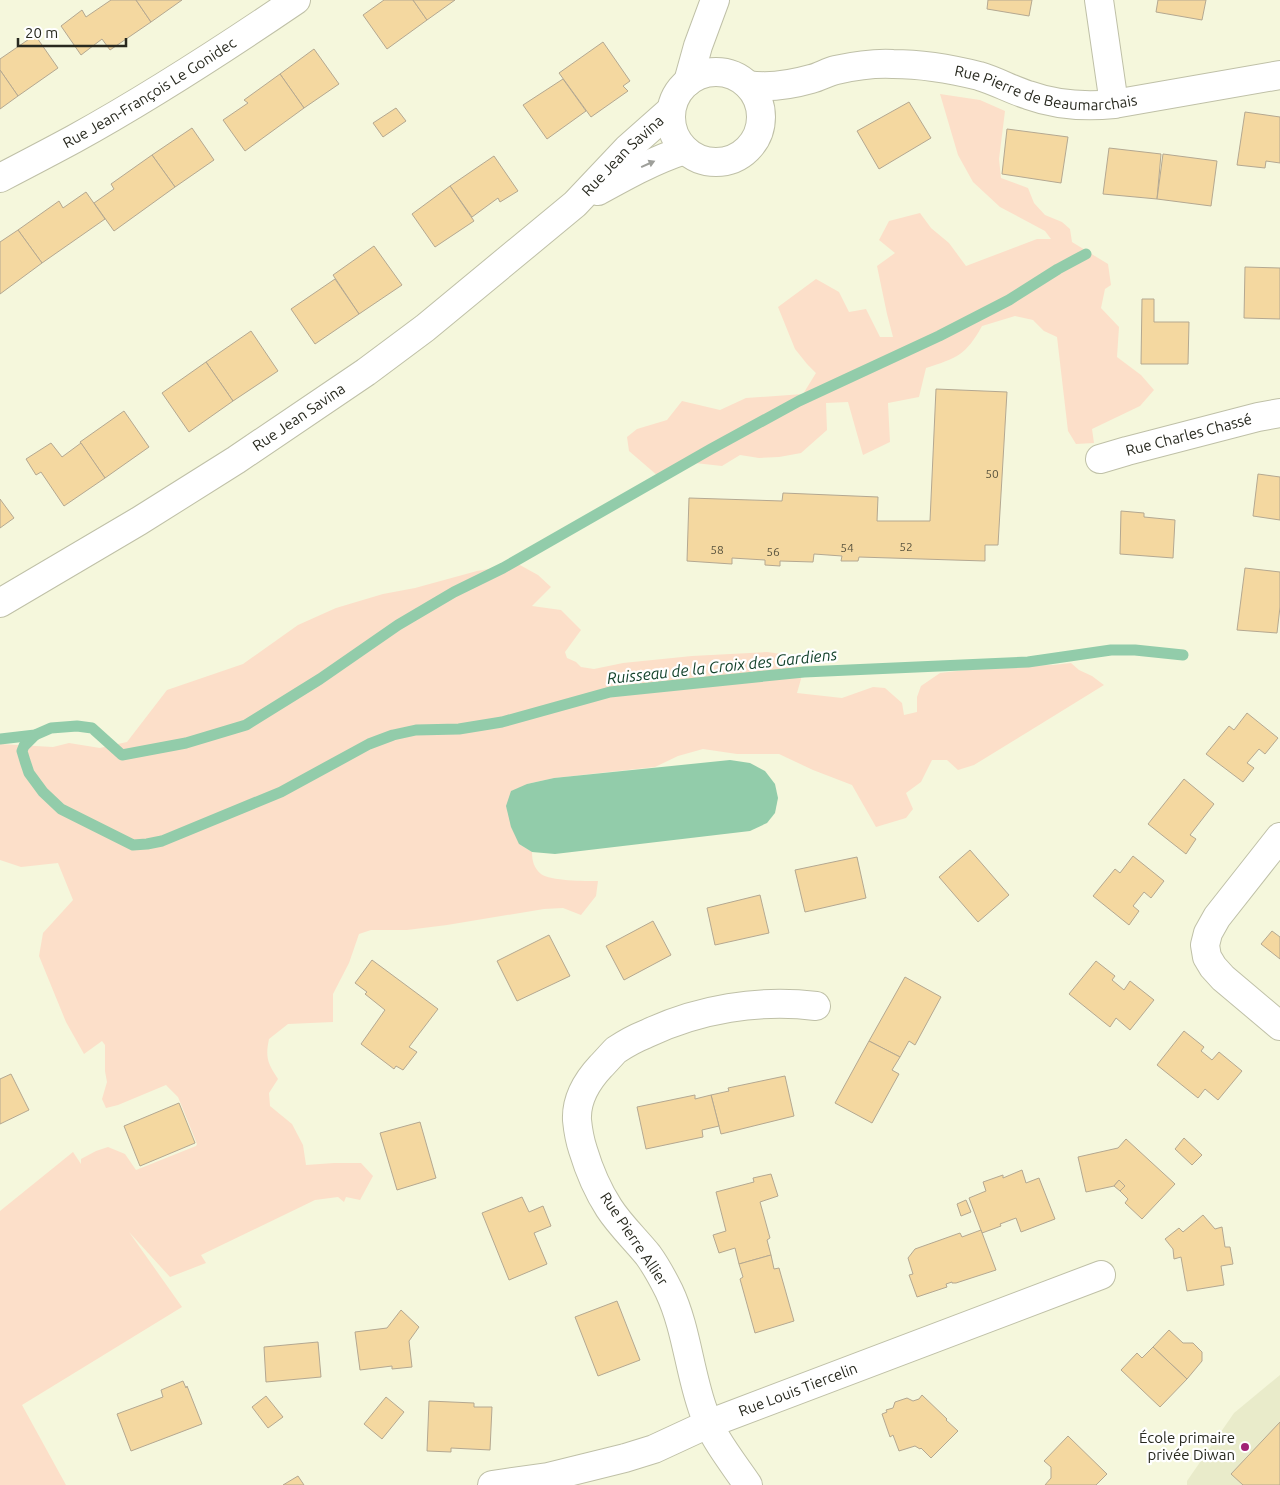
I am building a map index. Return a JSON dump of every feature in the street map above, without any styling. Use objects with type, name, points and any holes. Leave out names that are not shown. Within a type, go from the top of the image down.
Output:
[{"type":"street","name":"Rue Jean-François Le Gonidec","points":[[0,178],[74,139],[136,103],[296,0]]},
{"type":"street","points":[[1099,0],[1114,104]]},
{"type":"street","points":[[714,3],[721,72]]},
{"type":"street","points":[[688,82],[698,46],[714,3]]},
{"type":"street","name":"Rue Pierre de Beaumarchais","points":[[748,85],[764,87],[782,86],[813,79],[835,70],[890,63],[910,64],[981,77],[1029,96],[1049,101],[1092,106],[1114,104],[1280,75]]},
{"type":"street","points":[[709,72],[721,72],[735,76],[748,85],[755,94],[760,106],[759,131],[747,150],[738,156],[716,162],[705,161],[694,157],[676,139],[671,124],[671,110],[680,90],[688,82],[709,72]]},
{"type":"street","name":"Rue Pierre de Beaumarchais","points":[[759,131],[768,120],[813,79]]},
{"type":"street","name":"Rue Jean Savina","points":[[1,602],[138,521],[236,460],[350,383],[425,328],[575,204],[627,149],[671,110]]},
{"type":"street","name":"Rue Jean Savina","points":[[575,204],[640,168],[685,150]]},
{"type":"street","name":"Rue Charles Chassé","points":[[1100,459],[1258,417],[1280,413]]},
{"type":"street","points":[[1280,837],[1217,917],[1208,933],[1205,945],[1207,957],[1223,978],[1280,1026]]},
{"type":"street","name":"Rue Pierre Allier","points":[[748,1485],[708,1424],[696,1389],[682,1327],[669,1291],[649,1257],[609,1208],[588,1166],[581,1143],[577,1119],[580,1099],[593,1074],[616,1050],[636,1038],[684,1018],[740,1006],[795,1004],[816,1006]]},
{"type":"street","name":"Rue Louis Tiercelin","points":[[492,1485],[567,1473],[654,1449],[708,1424],[1101,1276]]},
{"type":"shaded area","points":[[940,94],[980,100],[1005,111],[999,159],[1001,178],[1028,188],[1034,203],[1045,215],[1062,222],[1070,229],[1072,242],[1108,264],[1111,285],[1105,289],[1101,308],[1119,327],[1117,357],[1141,375],[1154,390],[1140,406],[1092,429],[1094,443],[1076,444],[1068,431],[1057,337],[1044,331],[1033,320],[1015,316],[982,326],[971,343],[960,354],[926,368],[919,397],[888,403],[890,442],[863,455],[848,402],[826,403],[827,430],[801,453],[759,458],[740,455],[722,466],[686,462],[658,476],[629,451],[627,437],[637,429],[667,420],[682,401],[720,410],[746,398],[803,394],[816,373],[795,349],[778,307],[816,279],[839,292],[849,312],[866,309],[880,337],[893,337],[877,266],[895,253],[879,240],[889,221],[920,213],[931,228],[949,243],[966,266],[1037,239],[1051,239],[1045,231],[1000,207],[973,182],[958,155]]},
{"type":"shaded area","points":[[518,564],[538,575],[551,587],[532,606],[561,610],[581,630],[565,652],[567,658],[576,662],[581,667],[594,669],[623,663],[692,656],[767,652],[796,656],[801,679],[797,693],[842,698],[873,687],[885,688],[902,703],[904,715],[917,712],[917,697],[921,686],[940,673],[1000,666],[1071,663],[1104,685],[974,765],[958,770],[947,760],[932,760],[921,782],[906,793],[913,809],[906,818],[876,827],[852,785],[779,754],[737,754],[703,749],[678,756],[655,767],[554,778],[527,784],[519,844],[532,852],[535,867],[541,874],[552,878],[568,880],[598,881],[596,896],[581,915],[563,908],[544,909],[447,925],[407,930],[371,930],[359,934],[349,963],[333,994],[333,1022],[288,1024],[269,1039],[267,1056],[278,1079],[269,1093],[270,1106],[292,1124],[303,1145],[306,1165],[361,1163],[373,1176],[360,1200],[346,1197],[344,1202],[338,1197],[315,1200],[201,1255],[206,1263],[170,1277],[129,1232],[182,1307],[22,1405],[66,1485],[0,1485],[0,1211],[73,1152],[81,1164],[81,1159],[108,1147],[125,1154],[136,1170],[197,1144],[178,1097],[166,1085],[106,1108],[102,1099],[107,1082],[105,1045],[102,1041],[84,1054],[66,1022],[39,956],[43,933],[73,900],[58,863],[21,867],[0,860],[0,744],[53,747],[69,743],[100,748],[127,742],[167,690],[243,664],[298,625],[336,608],[383,594],[415,588],[477,571]]},
{"type":"shaded area","points":[[730,760],[750,763],[765,771],[775,784],[778,798],[775,813],[767,823],[750,831],[555,854],[532,852],[519,844],[511,827],[506,806],[511,791],[527,784],[554,778]]},
{"type":"shaded area","name":"École primaire privée Diwan","points":[[1280,1375],[1280,1485],[1187,1485],[1187,1481],[1234,1413]]},
{"type":"building","points":[[111,0],[136,0],[151,22],[110,50],[102,39],[81,55],[61,26],[82,10],[86,17]]},
{"type":"building","points":[[136,0],[182,0],[151,22]]},
{"type":"building","points":[[384,0],[413,0],[427,20],[387,49],[363,15]]},
{"type":"building","points":[[413,0],[455,0],[427,20]]},
{"type":"building","points":[[988,0],[1032,0],[1029,16],[987,9]]},
{"type":"building","points":[[1158,0],[1206,0],[1202,20],[1156,12]]},
{"type":"building","points":[[35,35],[58,68],[18,96],[0,70],[0,59]]},
{"type":"building","points":[[603,42],[630,81],[623,86],[628,91],[591,117],[559,73]]},
{"type":"building","points":[[314,49],[339,84],[304,108],[280,74]]},
{"type":"building","points":[[0,70],[18,96],[0,109]]},
{"type":"building","points":[[280,74],[304,108],[245,151],[223,120],[248,103],[244,100]]},
{"type":"building","points":[[563,79],[586,111],[547,139],[523,105]]},
{"type":"building","points":[[909,102],[931,138],[879,169],[857,131]]},
{"type":"building","points":[[396,108],[406,121],[383,137],[373,123]]},
{"type":"building","points":[[1245,112],[1280,117],[1280,163],[1266,161],[1265,168],[1237,165]]},
{"type":"building","points":[[192,128],[214,160],[175,187],[152,155]]},
{"type":"building","points":[[1007,129],[1068,137],[1061,183],[1002,174]]},
{"type":"building","points":[[1109,148],[1161,154],[1157,199],[1103,194]]},
{"type":"building","points":[[1163,154],[1217,161],[1211,206],[1157,199]]},
{"type":"building","points":[[152,155],[175,187],[114,231],[94,203],[114,189],[111,184]]},
{"type":"building","points":[[494,156],[518,191],[500,202],[498,198],[472,217],[450,186]]},
{"type":"building","points":[[450,186],[474,221],[435,247],[412,214]]},
{"type":"building","points":[[86,192],[105,219],[42,263],[18,230],[59,201],[63,208]]},
{"type":"building","points":[[18,230],[42,263],[0,294],[0,242]]},
{"type":"building","points":[[374,246],[402,285],[359,314],[333,275]]},
{"type":"building","points":[[1245,267],[1280,268],[1280,319],[1244,318]]},
{"type":"building","points":[[335,279],[359,314],[315,344],[291,309]]},
{"type":"building","points":[[1142,299],[1154,299],[1154,322],[1189,322],[1188,364],[1141,364]]},
{"type":"building","points":[[251,331],[278,371],[233,401],[206,362]]},
{"type":"building","points":[[206,362],[233,401],[189,432],[162,393]]},
{"type":"building","points":[[936,389],[1007,392],[998,545],[985,545],[985,561],[859,557],[858,561],[841,561],[842,556],[814,554],[813,562],[780,561],[780,566],[765,565],[765,560],[732,558],[732,564],[687,561],[689,498],[782,501],[783,493],[878,497],[877,521],[930,521]]},
{"type":"building","points":[[124,411],[149,447],[105,478],[80,442]]},
{"type":"building","points":[[51,443],[62,457],[81,443],[105,478],[64,506],[41,472],[36,475],[26,459]]},
{"type":"building","points":[[1258,474],[1280,477],[1280,520],[1253,516]]},
{"type":"building","points":[[0,499],[14,518],[0,528]]},
{"type":"building","points":[[1121,511],[1144,513],[1144,517],[1175,520],[1173,558],[1120,554]]},
{"type":"building","points":[[1245,568],[1280,572],[1280,607],[1277,633],[1237,630]]},
{"type":"building","points":[[1247,713],[1278,738],[1265,754],[1259,749],[1247,763],[1254,768],[1243,782],[1206,754],[1229,726],[1234,730]]},
{"type":"building","points":[[1184,779],[1214,804],[1190,835],[1196,839],[1186,854],[1148,824]]},
{"type":"building","points":[[970,850],[1009,895],[978,922],[939,877]]},
{"type":"building","points":[[1133,856],[1164,881],[1151,898],[1144,892],[1133,906],[1139,911],[1129,925],[1093,896],[1115,869],[1120,873]]},
{"type":"building","points":[[857,857],[866,898],[805,912],[795,870]]},
{"type":"building","points":[[760,895],[769,933],[715,945],[707,908]]},
{"type":"building","points":[[653,921],[671,955],[624,980],[606,946]]},
{"type":"building","points":[[1272,931],[1280,937],[1280,959],[1261,944]]},
{"type":"building","points":[[549,935],[570,976],[517,1001],[497,961]]},
{"type":"building","points":[[372,960],[438,1009],[409,1047],[417,1052],[403,1070],[396,1066],[394,1069],[361,1044],[385,1010],[355,983]]},
{"type":"building","points":[[1096,961],[1115,976],[1112,980],[1124,990],[1130,981],[1154,1000],[1130,1030],[1116,1018],[1110,1027],[1069,994]]},
{"type":"building","points":[[905,977],[941,997],[915,1045],[909,1041],[900,1057],[869,1041]]},
{"type":"building","points":[[1184,1031],[1204,1047],[1201,1051],[1212,1060],[1219,1052],[1242,1071],[1218,1100],[1205,1089],[1198,1098],[1157,1065]]},
{"type":"building","points":[[869,1041],[900,1057],[892,1070],[899,1074],[872,1123],[835,1103]]},
{"type":"building","points":[[11,1074],[29,1110],[0,1124],[0,1079]]},
{"type":"building","points":[[785,1076],[794,1116],[721,1134],[711,1095],[729,1091],[728,1088]]},
{"type":"building","points":[[695,1095],[695,1099],[711,1095],[719,1126],[702,1130],[703,1137],[646,1149],[637,1107]]},
{"type":"building","points":[[179,1103],[195,1143],[140,1166],[124,1126]]},
{"type":"building","points":[[420,1122],[436,1178],[397,1190],[380,1133]]},
{"type":"building","points":[[1184,1138],[1202,1155],[1192,1165],[1175,1149]]},
{"type":"building","points":[[1126,1139],[1175,1184],[1142,1219],[1125,1203],[1128,1199],[1120,1191],[1125,1186],[1119,1180],[1114,1186],[1086,1192],[1078,1157],[1118,1148]]},
{"type":"building","points":[[1022,1170],[1026,1183],[1039,1178],[1055,1219],[1021,1232],[1016,1218],[982,1233],[969,1198],[986,1191],[983,1182],[1003,1175],[1003,1178]]},
{"type":"building","points":[[771,1174],[778,1196],[760,1202],[770,1238],[767,1240],[771,1255],[739,1264],[735,1248],[719,1253],[713,1235],[726,1231],[716,1192],[754,1182],[753,1178]]},
{"type":"building","points":[[1119,1180],[1125,1186],[1120,1191],[1114,1186]]},
{"type":"building","points":[[522,1197],[529,1212],[543,1206],[551,1226],[534,1233],[547,1264],[509,1280],[482,1213]]},
{"type":"building","points":[[966,1200],[971,1212],[961,1216],[957,1204]]},
{"type":"building","points":[[1203,1215],[1215,1229],[1222,1227],[1225,1247],[1230,1247],[1233,1264],[1221,1266],[1224,1285],[1187,1291],[1181,1257],[1174,1259],[1173,1249],[1165,1239],[1179,1228],[1183,1232]]},
{"type":"building","points":[[981,1230],[996,1270],[956,1283],[946,1284],[947,1287],[917,1297],[909,1275],[913,1274],[908,1258],[915,1249],[960,1233],[962,1237]]},
{"type":"building","points":[[771,1255],[774,1269],[779,1268],[794,1321],[755,1333],[740,1279],[743,1277],[739,1264]]},
{"type":"building","points":[[617,1301],[640,1360],[598,1376],[575,1317]]},
{"type":"building","points":[[401,1310],[419,1327],[409,1341],[412,1367],[392,1369],[392,1366],[360,1370],[355,1332],[387,1328]]},
{"type":"building","points":[[1169,1330],[1183,1343],[1193,1343],[1202,1352],[1202,1361],[1187,1379],[1153,1347]]},
{"type":"building","points":[[318,1342],[321,1377],[266,1382],[264,1347]]},
{"type":"building","points":[[1153,1347],[1187,1379],[1160,1407],[1121,1370],[1137,1353],[1142,1358]]},
{"type":"building","points":[[183,1381],[186,1388],[187,1386],[202,1424],[131,1451],[117,1414],[163,1397],[161,1390]]},
{"type":"building","points":[[922,1395],[958,1431],[931,1458],[921,1448],[915,1446],[899,1451],[893,1435],[890,1437],[882,1414],[887,1412],[886,1410],[893,1408],[895,1402],[907,1398],[913,1401],[919,1399]]},
{"type":"building","points":[[266,1396],[283,1417],[268,1428],[252,1407]]},
{"type":"building","points":[[386,1397],[404,1412],[382,1439],[364,1424]]},
{"type":"building","points":[[429,1401],[474,1403],[474,1407],[492,1407],[490,1450],[451,1448],[451,1452],[427,1451]]},
{"type":"building","points":[[1280,1422],[1280,1485],[1243,1485],[1231,1474]]},
{"type":"building","points":[[1068,1436],[1107,1474],[1096,1485],[1045,1485],[1051,1478],[1051,1467],[1044,1461]]},
{"type":"building","points":[[298,1476],[304,1485],[283,1485]]},
{"type":"waterway","points":[[0,739],[35,735],[51,728],[77,726],[92,728],[122,755],[186,743],[246,725],[320,679],[398,625],[454,592],[503,568],[799,401],[939,336],[1009,300],[1086,254]]},
{"type":"waterway","name":"Ruisseau de la Croix des Gardiens","points":[[35,735],[24,746],[22,751],[29,773],[43,792],[61,809],[133,845],[162,841],[281,792],[369,744],[393,735],[416,730],[459,729],[502,722],[610,692],[804,672],[1028,662],[1111,650],[1135,650],[1183,655]]},
{"type":"place","name":"École primaire privée Diwan","points":[[1245,1447]]}]
